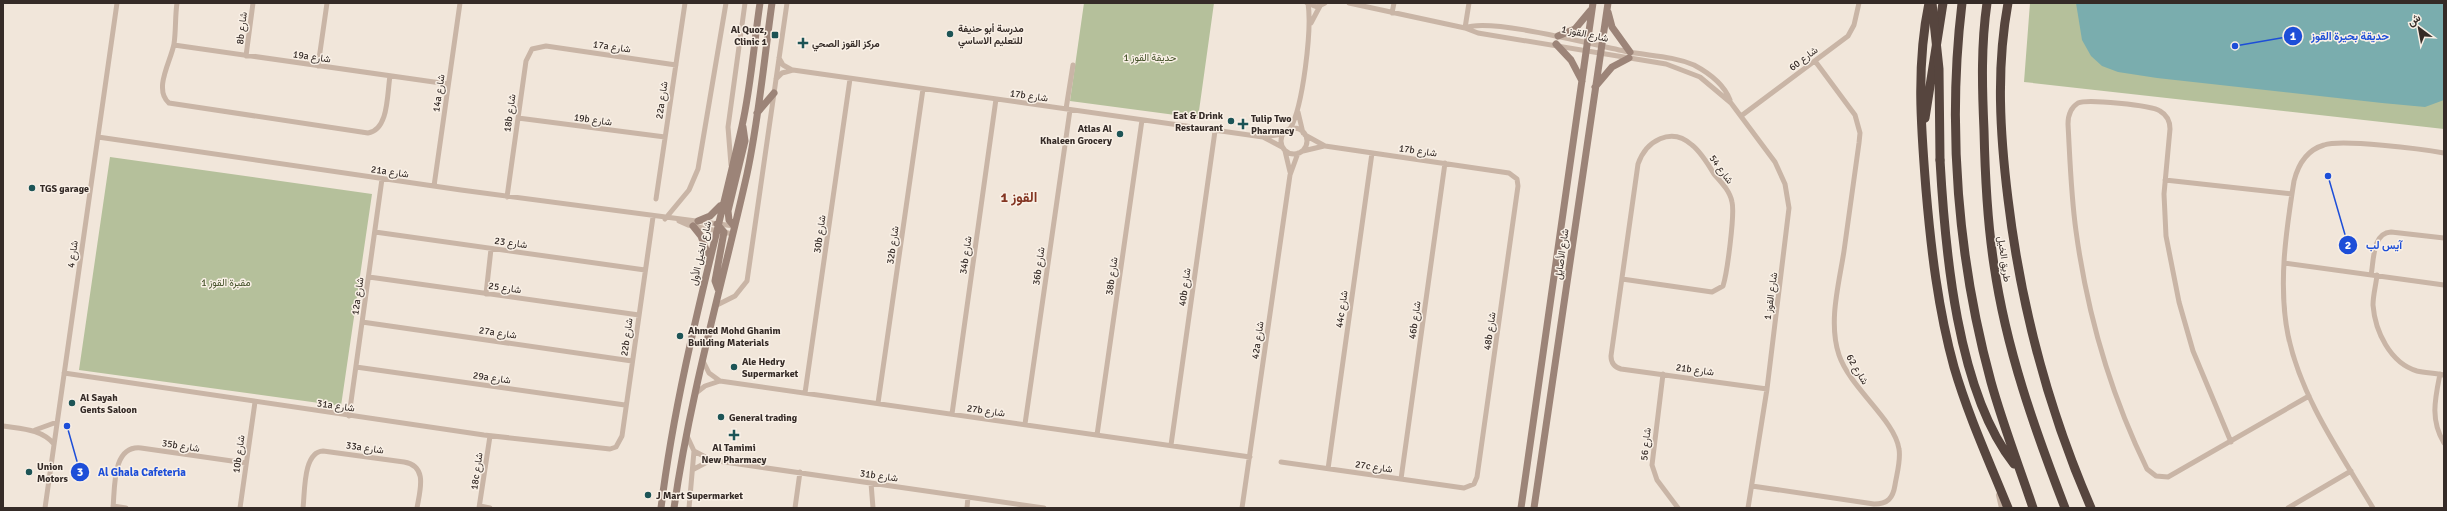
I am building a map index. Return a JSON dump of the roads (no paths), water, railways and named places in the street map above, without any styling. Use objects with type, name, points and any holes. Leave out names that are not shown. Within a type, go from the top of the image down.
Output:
[{"type":"highway","points":[[1931,3],[1921,70],[1921,136],[1931,243],[1946,333],[1964,399],[2008,508]]},
{"type":"highway","points":[[1931,3],[1939,59],[1940,160],[1949,264],[1967,357],[1995,434],[2021,472]]},
{"type":"highway","points":[[1921,136],[1943,3]]},
{"type":"highway","points":[[1962,3],[1957,60],[1956,116],[1959,186],[1965,249],[1983,350],[2000,412],[2034,508]]},
{"type":"highway","name":"طريق الخيل","points":[[1987,3],[1983,62],[1982,110],[1986,186],[1994,266],[2015,362],[2065,508]]},
{"type":"highway","points":[[2007,5],[2002,49],[2000,111],[2004,163],[2016,257],[2028,322],[2041,372],[2063,438],[2091,508]]},
{"type":"highway","points":[[2056,485],[2071,508]]},
{"type":"main road","name":"شارع الخيل الأول","points":[[661,508],[670,439],[716,227],[742,125],[760,3]]},
{"type":"main road","points":[[674,508],[686,436],[714,306],[733,234],[757,113],[772,3]]},
{"type":"main road","points":[[1594,89],[1612,67],[1629,55],[1612,27],[1608,3]]},
{"type":"main road","name":"شارع الأصايل","points":[[1534,508],[1600,45],[1608,3]]},
{"type":"main road","points":[[1558,36],[1570,32],[1580,25],[1593,5]]},
{"type":"main road","name":"شارع الأصايل","points":[[1521,508],[1593,5]]},
{"type":"main road","points":[[1556,44],[1571,60],[1582,81]]},
{"type":"main road","points":[[757,113],[774,93]]},
{"type":"main road","points":[[734,226],[729,220],[728,211],[745,141],[742,125]]},
{"type":"main road","points":[[709,260],[696,224],[715,212],[722,203]]},
{"type":"main road","points":[[716,227],[724,232],[715,281],[718,289]]},
{"type":"street","name":"شارع 4","points":[[45,508],[117,3]]},
{"type":"street","points":[[177,3],[174,45],[167,62],[163,90],[163,95],[169,103],[368,133],[380,127],[390,76]]},
{"type":"street","name":"8b شارع","points":[[246,56],[253,3]]},
{"type":"street","points":[[318,66],[327,3]]},
{"type":"street","name":"14a شارع","points":[[434,186],[460,3]]},
{"type":"street","name":"22a شارع","points":[[656,199],[685,3]]},
{"type":"street","points":[[665,219],[689,190],[698,169],[726,3]]},
{"type":"street","points":[[731,165],[728,128],[745,3]]},
{"type":"street","points":[[714,306],[736,296],[747,281],[787,3]]},
{"type":"street","points":[[1308,3],[1314,7],[1331,3]]},
{"type":"street","points":[[1298,111],[1306,143],[1300,152],[1288,153],[1283,148],[1284,134],[1290,129],[1298,111],[1310,24],[1308,3]]},
{"type":"street","name":"شارع القوز 1","points":[[1349,3],[1465,28],[1478,33],[1556,44],[1599,53],[1668,57],[1693,65],[1714,78],[1775,162],[1788,196],[1788,227],[1767,389],[1748,508]]},
{"type":"street","points":[[1392,13],[1394,3]]},
{"type":"street","points":[[1465,28],[1468,3]]},
{"type":"street","name":"شارع 60","points":[[1741,116],[1852,31],[1859,3]]},
{"type":"street","points":[[1310,24],[1323,4]]},
{"type":"street","name":"شارع القوز 1","points":[[1465,28],[1479,25],[1558,36],[1600,45],[1629,55]]},
{"type":"street","name":"19a شارع","points":[[174,45],[448,84]]},
{"type":"street","name":"18b شارع","points":[[507,197],[526,56],[536,46],[546,46]]},
{"type":"street","name":"17a شارع","points":[[546,46],[676,65]]},
{"type":"street","points":[[779,58],[786,67],[793,70]]},
{"type":"street","name":"شارع 62","points":[[1752,486],[1880,504],[1885,503],[1893,495],[1896,483],[1900,455],[1897,441],[1847,371],[1837,346],[1834,327],[1836,304],[1860,133],[1855,115],[1815,60]]},
{"type":"street","name":"36b شارع","points":[[1025,424],[1073,65]]},
{"type":"street","points":[[776,79],[782,73],[793,70]]},
{"type":"street","name":"17b شارع","points":[[793,70],[1215,131],[1263,137],[1284,134]]},
{"type":"street","name":"30b شارع","points":[[805,393],[850,78]]},
{"type":"street","name":"32b شارع","points":[[878,403],[923,89]]},
{"type":"street","name":"34b شارع","points":[[952,414],[996,100]]},
{"type":"street","points":[[2231,442],[2199,367],[2179,302],[2164,222],[2165,180],[2170,123],[2160,111],[2091,101],[2079,103],[2073,107],[2068,118],[2071,188],[2083,273],[2110,376],[2144,464],[2151,474],[2168,477],[2231,442],[2308,396]]},
{"type":"street","name":"19b شارع","points":[[518,118],[665,137]]},
{"type":"street","name":"38b شارع","points":[[1097,435],[1142,120]]},
{"type":"street","points":[[1290,129],[1299,130],[1304,134]]},
{"type":"street","name":"40b شارع","points":[[1170,445],[1215,131]]},
{"type":"street","name":"17b شارع","points":[[1304,134],[1324,146]]},
{"type":"street","name":"شارع 54","points":[[1621,369],[1613,365],[1611,356],[1638,164],[1641,155],[1657,140],[1667,136],[1685,140],[1696,149],[1732,200],[1733,209],[1723,286],[1712,292],[1622,279]]},
{"type":"street","name":"21a شارع","points":[[98,137],[716,227],[734,226]]},
{"type":"street","name":"17b شارع","points":[[1263,137],[1283,148]]},
{"type":"street","points":[[2373,508],[2308,396],[2295,362],[2288,334],[2284,300],[2284,263],[2296,172],[2301,163],[2311,152],[2323,145],[2343,143],[2444,153]]},
{"type":"street","name":"17b شارع","points":[[1300,152],[1324,146],[1509,173]]},
{"type":"street","name":"42a شارع","points":[[1283,148],[1290,175]]},
{"type":"street","name":"42a شارع","points":[[1242,508],[1290,175],[1300,152]]},
{"type":"street","name":"44c شارع","points":[[1328,468],[1372,153]]},
{"type":"street","name":"46b شارع","points":[[1401,479],[1445,163]]},
{"type":"street","name":"48b شارع","points":[[1464,488],[1474,484],[1477,477],[1518,186],[1517,178],[1509,173]]},
{"type":"street","name":"12a شارع","points":[[349,416],[382,179]]},
{"type":"street","points":[[2165,180],[2292,194]]},
{"type":"street","name":"22b شارع","points":[[605,450],[616,447],[619,442],[653,217]]},
{"type":"street","name":"شارع 23","points":[[375,232],[645,270]]},
{"type":"street","points":[[724,232],[733,234]]},
{"type":"street","points":[[2444,238],[2391,232],[2384,233],[2378,240],[2374,275],[2374,314],[2377,326],[2388,348],[2405,365],[2416,371],[2442,374],[2434,413],[2437,428],[2444,443]]},
{"type":"street","points":[[486,294],[491,248]]},
{"type":"street","points":[[2284,263],[2444,285]]},
{"type":"street","name":"شارع 25","points":[[369,277],[639,315]]},
{"type":"street","name":"27a شارع","points":[[362,322],[632,361]]},
{"type":"street","points":[[703,361],[709,373],[720,381]]},
{"type":"street","name":"29a شارع","points":[[356,367],[625,405]]},
{"type":"street","name":"21b شارع","points":[[1621,369],[1767,389]]},
{"type":"street","name":"31a شارع","points":[[64,373],[349,416],[490,436],[605,450]]},
{"type":"street","name":"شارع 56","points":[[1663,374],[1652,465],[1657,480],[1678,508]]},
{"type":"street","name":"27b شارع","points":[[696,393],[704,386],[720,381],[1250,457]]},
{"type":"street","name":"10b شارع","points":[[240,508],[255,402]]},
{"type":"street","points":[[34,430],[57,422]]},
{"type":"street","points":[[3,426],[34,430],[43,434],[54,444]]},
{"type":"street","name":"18c شارع","points":[[480,507],[490,436]]},
{"type":"street","points":[[686,436],[694,451],[694,469],[689,508]]},
{"type":"street","name":"35b شارع","points":[[113,507],[119,460],[124,452],[135,447],[246,463]]},
{"type":"street","name":"33a شارع","points":[[303,508],[309,460],[316,452],[323,451],[404,462],[415,466],[421,477],[417,508]]},
{"type":"street","name":"31b شارع","points":[[694,451],[711,460],[1044,508]]},
{"type":"street","points":[[694,469],[711,460]]},
{"type":"street","name":"27c شارع","points":[[1281,462],[1464,488]]},
{"type":"street","points":[[2288,508],[2351,471]]},
{"type":"street","points":[[795,508],[800,472]]},
{"type":"street","points":[[1995,476],[2002,508]]},
{"type":"street","points":[[871,483],[873,508]]},
{"type":"street","points":[[967,508],[968,497]]},
{"type":"street","points":[[113,507],[126,508]]},
{"type":"street","points":[[480,507],[490,508]]},
{"type":"water","points":[[2076,3],[2444,3],[2444,100],[2425,107],[2157,78],[2118,72],[2102,66],[2091,56],[2082,40]]},
{"type":"place","name":"مدرسة أبو حنيفة للتعليم الاساسي","points":[[950,34]]},
{"type":"place","name":"Al Quoz, Clinic 1","points":[[775,35]]},
{"type":"place","name":"مركز القوز الصحي","points":[[803,43]]},
{"type":"place","name":"حديقة بحيرة القوز","points":[[2235,46]]},
{"type":"place","name":"Eat & Drink Restaurant","points":[[1231,121]]},
{"type":"place","name":"Tulip Two Pharmacy","points":[[1243,124]]},
{"type":"place","name":"Atlas Al Khaleen Grocery","points":[[1120,134]]},
{"type":"place","name":"آيس لب","points":[[2328,176]]},
{"type":"place","name":"TGS garage","points":[[32,188]]},
{"type":"place","name":"Ahmed Mohd Ghanim Building Materials","points":[[680,336]]},
{"type":"place","name":"Ale Hedry Supermarket","points":[[734,367]]},
{"type":"place","name":"Al Sayah Gents Saloon","points":[[72,403]]},
{"type":"place","name":"General trading","points":[[721,417]]},
{"type":"place","name":"Al Ghala Cafeteria","points":[[67,426]]},
{"type":"place","name":"Al Tamimi New Pharmacy","points":[[734,435]]},
{"type":"place","name":"Union Motors","points":[[29,472]]},
{"type":"place","name":"J Mart Supermarket","points":[[648,495]]},
{"type":"district","name":"القوز 1","points":[[1019,197]]},
{"type":"park label","name":"حديقة القوز 1","points":[[1150,57]]},
{"type":"park label","name":"مقبرة القوز 1","points":[[226,282]]}]
